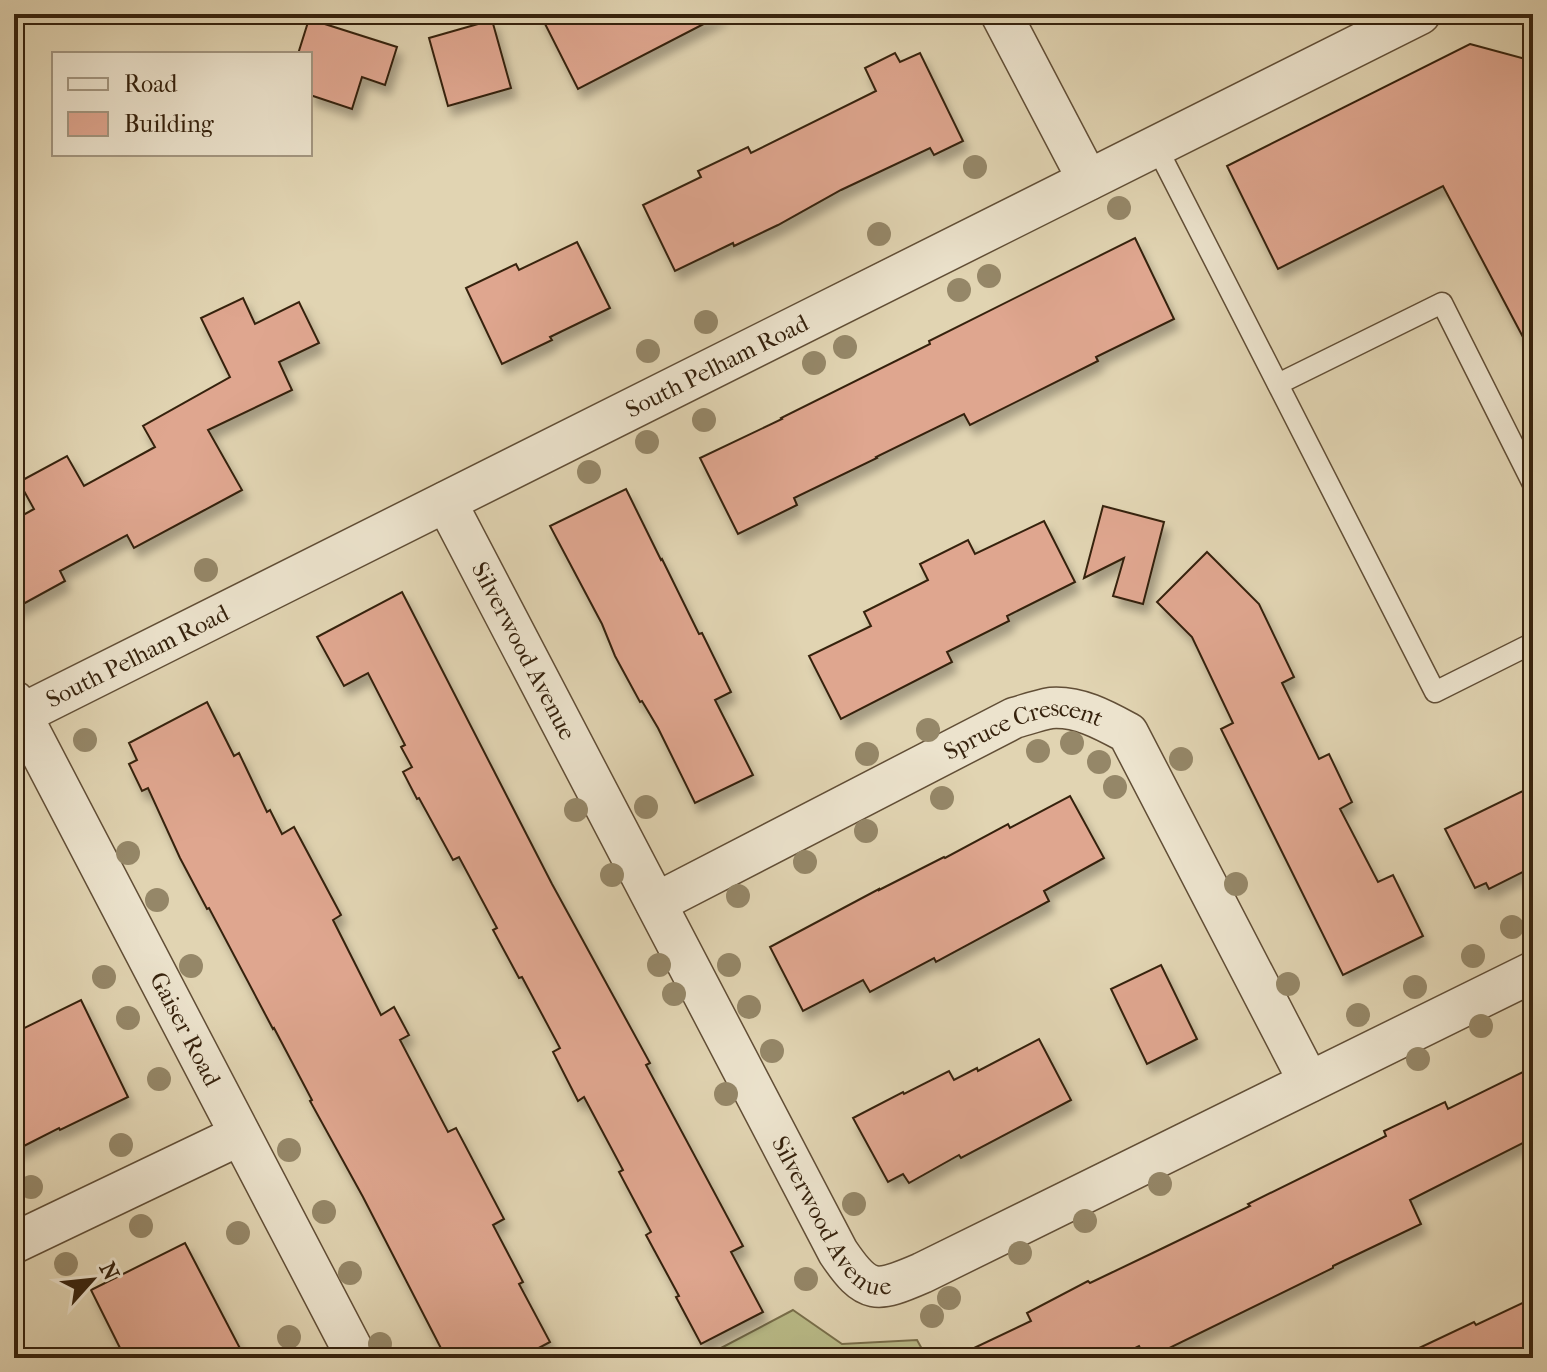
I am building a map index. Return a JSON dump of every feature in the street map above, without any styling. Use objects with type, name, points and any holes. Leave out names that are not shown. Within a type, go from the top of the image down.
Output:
[{"type":"street","points":[[1001,14],[1088,180]]},
{"type":"street","name":"South Pelham Road","points":[[17,711],[446,502],[1420,14]]},
{"type":"street","name":"Silverwood Avenue","points":[[446,502],[838,1252],[854,1276],[874,1288],[896,1285],[922,1273],[1533,972]]},
{"type":"street","name":"Spruce Crescent","points":[[656,903],[1014,718],[1051,708],[1101,717],[1128,733],[1309,1082]]},
{"type":"street","name":"Gaiser Road","points":[[17,711],[357,1358]]},
{"type":"street","points":[[14,1243],[240,1135]]},
{"type":"lane","points":[[1156,146],[1435,692],[1533,643]]},
{"type":"lane","points":[[1278,384],[1442,303],[1533,484]]},
{"type":"green space","points":[[793,1310],[842,1344],[917,1340],[927,1358],[702,1358]]},
{"type":"building","points":[[540,14],[723,14],[578,89]]},
{"type":"building","points":[[309,19],[397,47],[385,85],[362,77],[352,109],[312,96],[312,52],[299,52]]},
{"type":"building","points":[[492,20],[511,88],[448,106],[429,38]]},
{"type":"building","points":[[1470,44],[1533,61],[1533,356],[1443,186],[1278,269],[1227,166]]},
{"type":"building","points":[[895,53],[900,62],[920,53],[963,141],[934,155],[930,148],[841,190],[778,225],[675,271],[643,205],[701,177],[698,171],[748,147],[751,153],[876,91],[865,68]]},
{"type":"building","points":[[1135,238],[1174,319],[970,425],[964,414],[876,457],[794,498],[797,505],[738,534],[700,458]]},
{"type":"building","points":[[577,242],[610,308],[502,364],[466,288],[516,264],[519,270]]},
{"type":"building","points":[[243,298],[255,324],[299,302],[319,343],[279,362],[292,390],[208,430],[242,490],[134,548],[127,535],[60,571],[65,581],[14,609],[14,520],[34,509],[19,482],[67,456],[84,486],[155,447],[143,426],[230,377],[201,318]]},
{"type":"building","points":[[626,489],[731,692],[715,700],[753,775],[695,803],[658,728],[615,656],[602,624],[550,526]]},
{"type":"building","points":[[1103,506],[1164,522],[1143,604],[1113,596],[1124,558],[1084,578]]},
{"type":"building","points":[[1044,521],[1075,582],[1007,616],[1009,621],[947,652],[952,662],[841,719],[809,656],[871,626],[864,612],[928,580],[920,564],[968,540],[975,554]]},
{"type":"building","points":[[1207,552],[1259,604],[1294,677],[1282,683],[1319,759],[1329,754],[1352,802],[1340,809],[1378,882],[1393,875],[1423,936],[1343,975],[1221,729],[1233,723],[1192,637],[1157,602]]},
{"type":"building","points":[[402,592],[743,1246],[731,1252],[763,1312],[701,1344],[646,1235],[651,1232],[619,1172],[623,1170],[584,1097],[578,1101],[553,1052],[560,1048],[493,930],[497,928],[459,857],[453,860],[403,772],[412,767],[401,747],[405,745],[368,673],[344,686],[317,637]]},
{"type":"building","points":[[207,702],[234,756],[239,753],[267,812],[270,810],[282,834],[294,827],[341,915],[333,920],[381,1015],[394,1007],[409,1035],[400,1040],[448,1132],[456,1128],[504,1219],[493,1225],[523,1282],[519,1284],[550,1342],[520,1358],[446,1358],[274,1028],[180,858],[148,788],[142,791],[129,764],[137,760],[129,743]]},
{"type":"building","points":[[1533,786],[1533,867],[1489,889],[1486,883],[1475,888],[1445,829]]},
{"type":"building","points":[[1070,796],[1104,858],[1044,891],[1049,901],[936,962],[934,958],[870,992],[863,980],[803,1011],[770,947],[1008,824],[1010,828]]},
{"type":"building","points":[[1161,965],[1197,1039],[1147,1064],[1111,989]]},
{"type":"building","points":[[81,1000],[128,1097],[14,1151],[14,1033]]},
{"type":"building","points":[[1039,1039],[1071,1100],[909,1183],[903,1174],[888,1182],[853,1118],[949,1071],[954,1080]]},
{"type":"building","points":[[1533,1067],[1533,1138],[1410,1200],[1421,1224],[1149,1358],[1145,1358],[1139,1346],[1115,1358],[953,1358],[1031,1321],[1027,1313],[1088,1281],[1090,1283],[1250,1206],[1248,1204],[1386,1136],[1384,1131],[1445,1102],[1448,1109]]},
{"type":"building","points":[[185,1243],[245,1358],[125,1358],[91,1290]]},
{"type":"building","points":[[1533,1298],[1533,1358],[1398,1358],[1474,1322],[1476,1325]]}]
